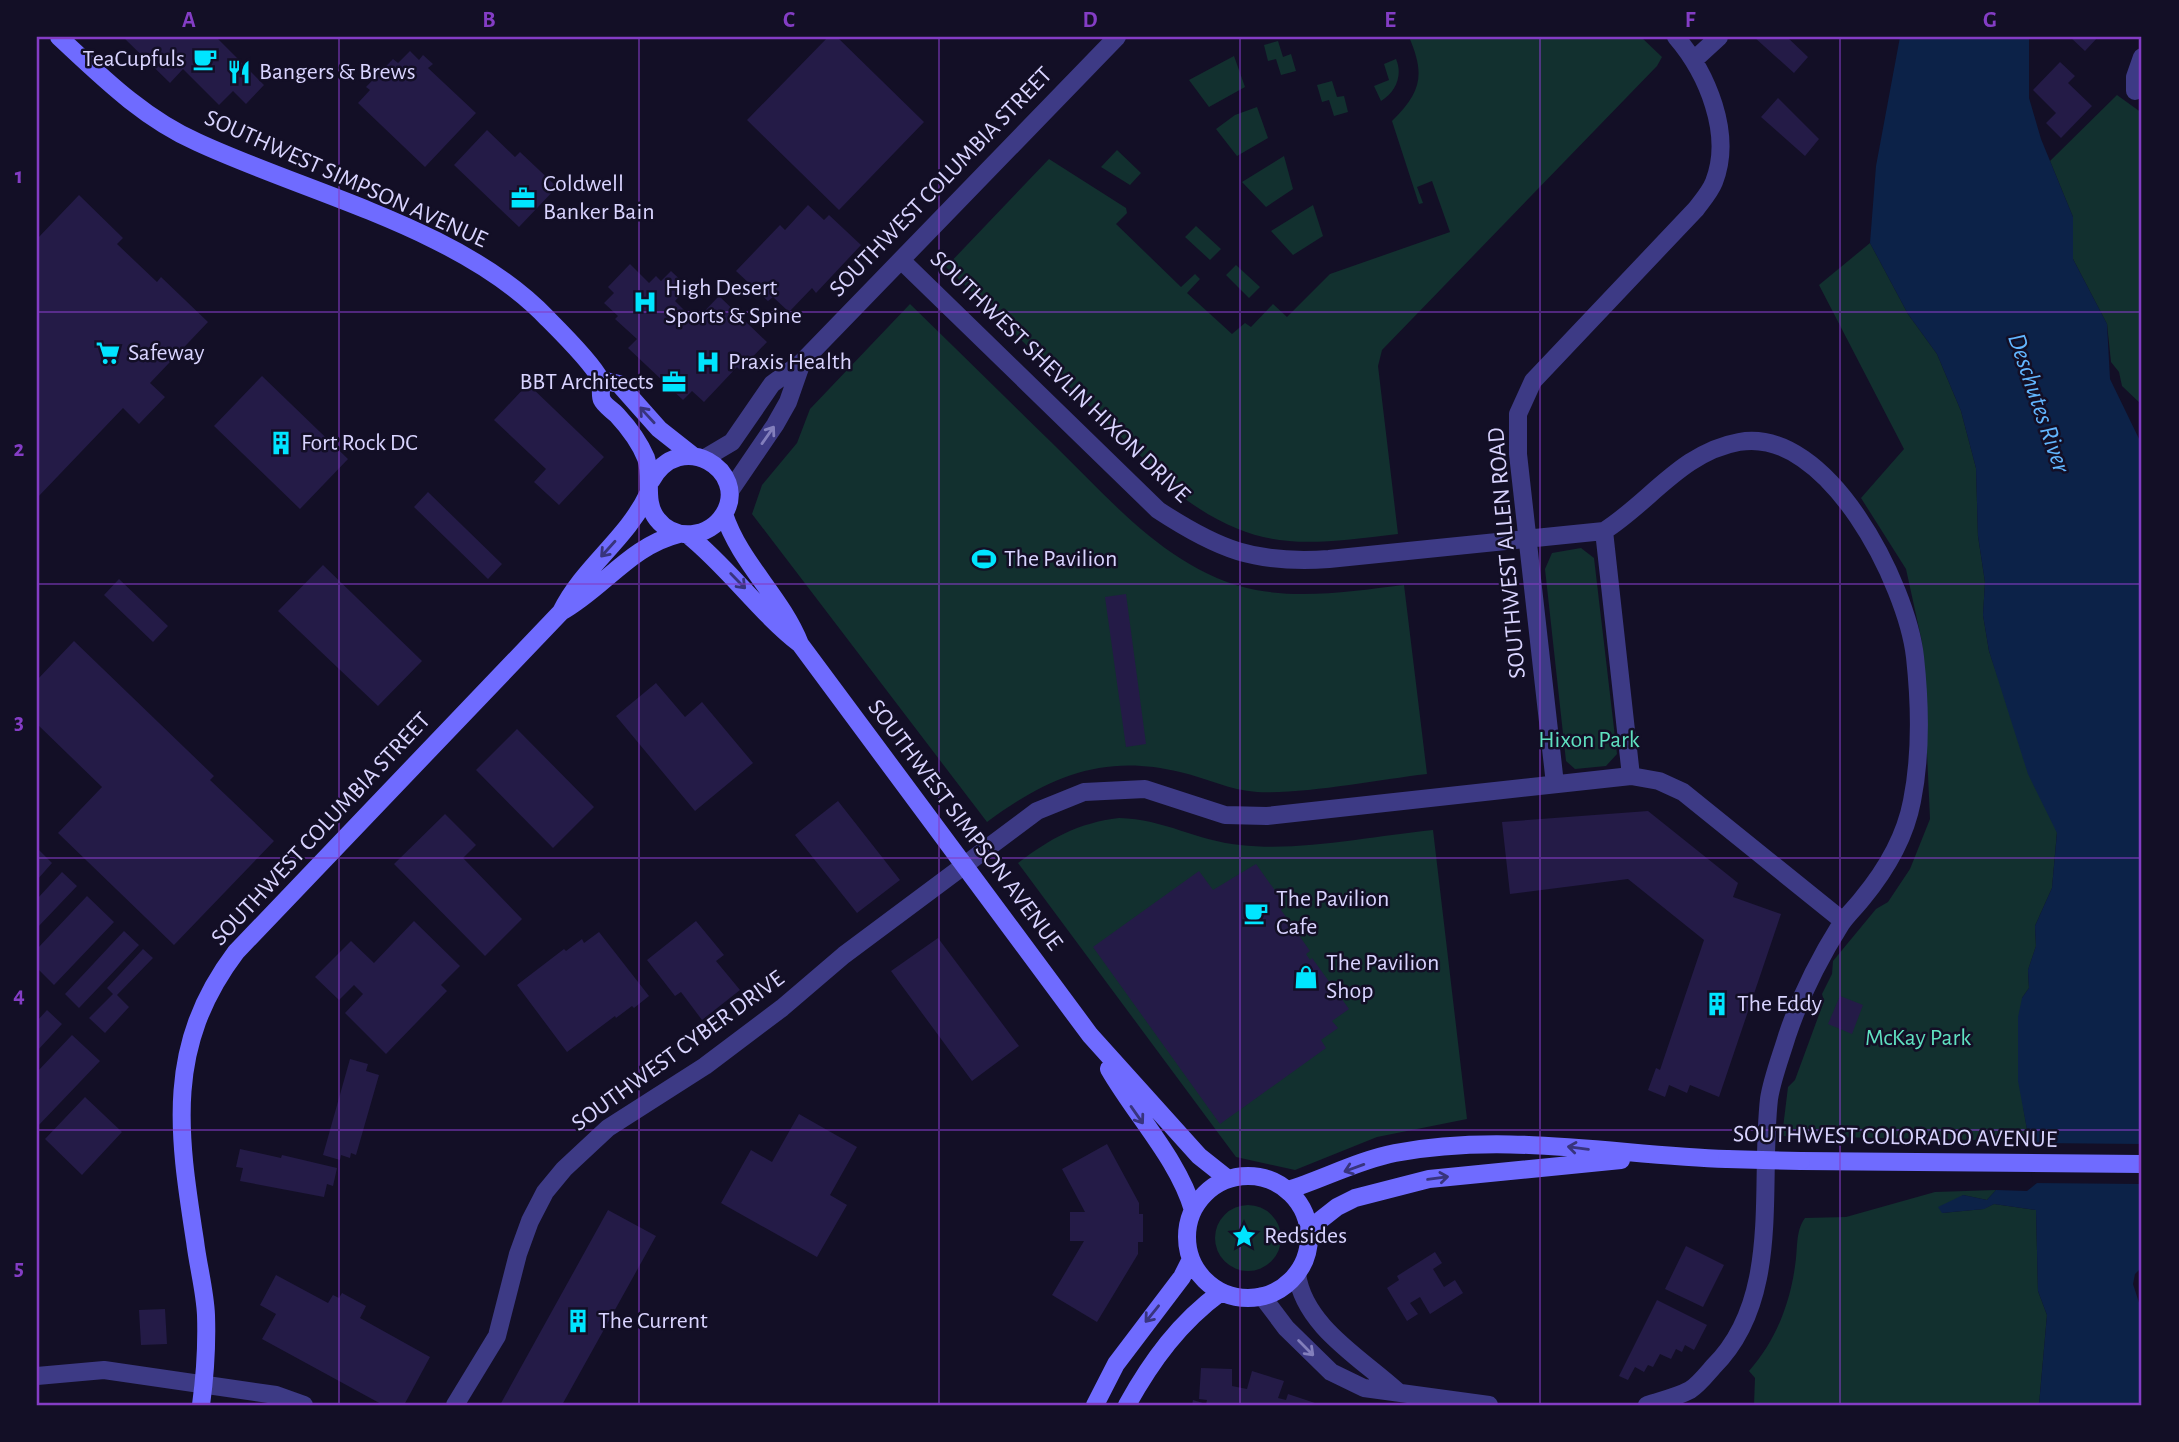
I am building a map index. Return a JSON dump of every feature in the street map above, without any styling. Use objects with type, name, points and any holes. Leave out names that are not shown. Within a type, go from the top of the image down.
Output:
[{"type":"street","name":"SOUTHWEST SIMPSON AVENUE","points":[[59,37],[134,105],[195,141],[425,236],[480,263],[525,294],[601,380],[619,384],[659,429],[698,457]]},
{"type":"street","name":"SOUTHWEST COLUMBIA STREET","points":[[698,457],[732,442],[772,384],[802,362],[1116,37]]},
{"type":"street","name":"SOUTHWEST ALLEN ROAD","points":[[1555,784],[1518,454],[1518,414],[1533,381],[1696,209],[1713,184],[1718,157],[1717,121],[1712,99],[1695,59],[1676,37]]},
{"type":"street","points":[[1695,59],[1719,37]]},
{"type":"street","points":[[2135,91],[2134,77],[2142,57]]},
{"type":"street","name":"SOUTHWEST SHEVLIN HIXON DRIVE","points":[[901,260],[1158,509],[1199,537],[1244,555],[1288,562],[1604,531],[1627,516],[1695,458],[1716,447],[1743,441],[1778,445],[1810,463],[1838,489],[1861,523],[1895,585],[1915,655],[1917,752],[1912,801],[1901,838],[1885,869],[1843,920],[1812,977],[1788,1033],[1770,1096],[1759,1284],[1732,1349],[1695,1397]]},
{"type":"street","name":"SOUTHWEST COLUMBIA STREET","points":[[730,491],[788,402],[802,362]]},
{"type":"street","name":"SOUTHWEST SIMPSON AVENUE","points":[[601,380],[601,399],[640,444],[649,488]]},
{"type":"street","points":[[698,457],[716,466],[730,491],[724,514],[704,532],[684,534],[656,519],[649,488],[667,461],[698,457]]},
{"type":"street","name":"SOUTHWEST COLUMBIA STREET","points":[[561,612],[573,587],[628,526],[649,488]]},
{"type":"street","name":"SOUTHWEST SIMPSON AVENUE","points":[[724,514],[742,553],[790,618],[800,644]]},
{"type":"street","points":[[1604,531],[1631,776]]},
{"type":"street","name":"SOUTHWEST SIMPSON AVENUE","points":[[684,534],[746,589],[777,626],[800,644],[1090,1035],[1199,1156],[1228,1179]]},
{"type":"street","name":"SOUTHWEST COLUMBIA STREET","points":[[201,1405],[206,1312],[184,1167],[180,1104],[182,1076],[204,1001],[236,952],[561,612],[584,599],[637,551],[661,538],[684,534]]},
{"type":"street","name":"SOUTHWEST CYBER DRIVE","points":[[455,1405],[497,1336],[518,1254],[530,1221],[545,1192],[564,1168],[608,1128],[705,1066],[782,1009],[844,955],[1037,811],[1064,798],[1101,789],[1145,789],[1225,815],[1266,816],[1631,776],[1659,781],[1683,792],[1843,920]]},
{"type":"street","name":"SOUTHWEST SIMPSON AVENUE","points":[[1090,1035],[1129,1103],[1182,1181],[1193,1210]]},
{"type":"street","name":"SOUTHWEST COLORADO AVENUE","points":[[1288,1190],[1393,1153],[1469,1144],[1558,1145],[1646,1156],[1727,1159],[2142,1164]]},
{"type":"street","name":"SOUTHWEST COLORADO AVENUE","points":[[1309,1229],[1337,1207],[1355,1198],[1429,1179],[1495,1170],[1562,1168],[1646,1156]]},
{"type":"street","points":[[1249,1175],[1270,1179],[1288,1190],[1302,1208],[1309,1229],[1309,1245],[1297,1274],[1282,1288],[1262,1296],[1241,1297],[1221,1292],[1203,1278],[1191,1259],[1187,1234],[1193,1210],[1207,1191],[1228,1179],[1249,1175]]},
{"type":"street","points":[[1095,1405],[1116,1364],[1182,1277],[1191,1259]]},
{"type":"street","points":[[1297,1274],[1300,1294],[1321,1324],[1397,1391]]},
{"type":"street","points":[[1127,1405],[1162,1349],[1192,1314],[1221,1292]]},
{"type":"street","points":[[1262,1296],[1286,1328],[1331,1372],[1364,1388],[1489,1405]]},
{"type":"street","points":[[37,1376],[104,1370],[276,1395],[304,1405]]},
{"type":"street","points":[[1647,1405],[1695,1397]]},
{"type":"green space","points":[[1409,37],[1641,37],[1662,57],[1657,66],[1382,350],[1378,366],[1398,534],[1312,542],[1263,537],[1213,517],[1185,499],[946,267],[1049,159],[1126,208],[1127,213],[1116,224],[1181,287],[1195,274],[1200,279],[1187,293],[1232,334],[1245,323],[1251,327],[1273,304],[1287,317],[1330,274],[1450,232],[1432,181],[1417,187],[1423,203],[1419,204],[1392,121],[1410,101],[1418,82],[1417,62]]},
{"type":"green space","points":[[1278,41],[1283,57],[1291,54],[1296,71],[1281,75],[1276,59],[1268,61],[1264,45]]},
{"type":"green space","points":[[1234,56],[1245,87],[1209,107],[1189,80]]},
{"type":"green space","points":[[1396,59],[1399,71],[1397,83],[1391,93],[1381,101],[1374,86],[1389,80],[1384,64]]},
{"type":"green space","points":[[1332,81],[1337,97],[1344,96],[1348,112],[1334,116],[1329,100],[1322,102],[1317,85]]},
{"type":"green space","points":[[2117,95],[2142,113],[2142,405],[2122,386],[2119,372],[2111,362],[2107,324],[2073,259],[2073,217],[2050,161]]},
{"type":"green space","points":[[1257,107],[1268,138],[1237,156],[1216,129],[1235,115]]},
{"type":"green space","points":[[1117,150],[1141,173],[1130,185],[1101,167]]},
{"type":"green space","points":[[1284,156],[1293,189],[1266,207],[1242,182]]},
{"type":"green space","points":[[1313,205],[1323,236],[1293,255],[1271,231]]},
{"type":"green space","points":[[1196,226],[1221,249],[1210,260],[1185,237]]},
{"type":"green space","name":"McKay Park","points":[[1870,243],[1908,314],[1937,354],[1961,411],[1976,468],[1978,536],[1985,582],[1983,615],[1989,651],[2013,722],[2057,832],[2052,888],[2035,926],[2036,946],[2028,970],[2029,988],[2022,998],[2023,1106],[2029,1141],[1782,1136],[1788,1087],[1795,1080],[1824,1001],[1822,994],[1832,974],[1833,961],[1876,909],[1888,902],[1910,869],[1930,819],[1922,642],[1906,569],[1861,498],[1904,449],[1819,285]]},
{"type":"green space","points":[[1236,265],[1260,287],[1249,298],[1226,275]]},
{"type":"green space","name":"The Pavilion","points":[[910,304],[1120,510],[1169,551],[1196,568],[1225,581],[1274,593],[1330,593],[1404,585],[1427,774],[1319,789],[1257,792],[1237,789],[1190,774],[1126,765],[1078,773],[1055,781],[987,822],[752,514],[762,485],[797,443],[810,409]]},
{"type":"green space","name":"Hixon Park","points":[[1581,548],[1594,558],[1617,754],[1606,766],[1575,769],[1566,761],[1545,569],[1552,553]]},
{"type":"green space","points":[[1119,818],[1151,822],[1224,843],[1263,847],[1311,845],[1433,830],[1467,1119],[1377,1137],[1295,1170],[1236,1157],[1018,863],[1066,833],[1104,820]]},
{"type":"green space","points":[[1996,1190],[1987,1200],[1963,1195],[1942,1213],[1983,1209],[1994,1204],[2036,1210],[2038,1291],[2047,1315],[2039,1405],[1754,1405],[1755,1378],[1749,1371],[1780,1322],[1793,1280],[1798,1235],[1805,1218],[1846,1217],[1935,1192]]},
{"type":"green space","points":[[1248,1205],[1261,1208],[1271,1215],[1278,1225],[1281,1238],[1278,1251],[1271,1261],[1261,1268],[1248,1271],[1235,1268],[1225,1261],[1218,1251],[1215,1238],[1218,1225],[1225,1215],[1235,1208]]},
{"type":"water","name":"Deschutes River","points":[[1900,37],[2029,37],[2029,98],[2041,139],[2073,217],[2073,259],[2107,324],[2110,379],[2142,445],[2142,1267],[2135,1274],[2133,1284],[2142,1312],[2142,1405],[2039,1405],[2047,1315],[2038,1291],[2036,1210],[1994,1204],[1984,1209],[1942,1213],[1938,1207],[1963,1195],[1987,1200],[1996,1190],[2027,1191],[2037,1183],[2018,1081],[2018,1017],[2022,998],[2029,988],[2028,970],[2036,946],[2035,926],[2052,888],[2057,833],[2028,774],[1989,651],[1983,615],[1985,582],[1978,536],[1976,468],[1961,411],[1937,354],[1908,314],[1870,243],[1876,166]]},
{"type":"pier","points":[[2027,1143],[2142,1144],[2142,1184],[2033,1183]]},
{"type":"building","points":[[123,37],[216,37],[264,85],[246,104],[233,91],[219,105],[183,69],[170,83]]},
{"type":"building","points":[[828,37],[837,37],[924,122],[839,210],[747,120]]},
{"type":"building","points":[[1754,37],[1787,37],[1808,57],[1794,73]]},
{"type":"building","points":[[2070,37],[2098,37],[2085,51]]},
{"type":"building","points":[[410,51],[419,60],[423,55],[433,64],[428,68],[476,113],[425,167],[358,103],[370,90],[366,87],[393,59],[398,63]]},
{"type":"building","points":[[2060,62],[2075,76],[2068,83],[2092,106],[2061,138],[2046,123],[2056,113],[2033,90]]},
{"type":"building","points":[[1778,98],[1819,139],[1805,156],[1761,117]]},
{"type":"building","points":[[487,130],[515,157],[520,152],[557,187],[519,227],[454,165]]},
{"type":"building","name":"Safeway","points":[[79,195],[123,238],[117,244],[157,282],[161,277],[208,322],[150,383],[165,397],[139,424],[123,408],[37,498],[37,239]]},
{"type":"building","points":[[808,205],[824,220],[829,215],[861,245],[816,293],[812,288],[789,312],[773,297],[768,301],[736,271],[780,225],[785,230]]},
{"type":"building","points":[[630,264],[649,283],[656,276],[661,281],[671,271],[688,287],[675,301],[695,321],[719,296],[767,342],[740,370],[737,367],[704,402],[692,391],[683,400],[628,348],[637,339],[615,319],[618,316],[604,303],[614,293],[608,287]]},
{"type":"building","name":"Fort Rock DC","points":[[262,376],[348,459],[300,509],[214,426]]},
{"type":"building","points":[[528,384],[604,457],[559,505],[534,482],[546,469],[494,420]]},
{"type":"building","points":[[428,492],[502,564],[488,579],[414,507]]},
{"type":"building","points":[[323,565],[422,661],[378,706],[278,611]]},
{"type":"building","points":[[119,579],[168,626],[153,642],[104,595]]},
{"type":"building","points":[[1126,594],[1146,744],[1126,747],[1105,597]]},
{"type":"building","points":[[74,641],[214,776],[210,780],[274,841],[174,945],[58,833],[102,787],[37,724],[37,680]]},
{"type":"building","points":[[656,683],[685,717],[702,702],[753,763],[695,811],[616,716]]},
{"type":"building","points":[[517,729],[594,807],[553,848],[476,770]]},
{"type":"building","points":[[838,801],[900,880],[857,913],[795,835]]},
{"type":"building","name":"The Eddy","points":[[1648,811],[1738,883],[1733,897],[1781,914],[1719,1097],[1690,1085],[1687,1093],[1669,1085],[1665,1097],[1648,1090],[1656,1068],[1660,1070],[1704,940],[1628,879],[1510,894],[1502,822]]},
{"type":"building","points":[[445,814],[476,845],[463,858],[522,919],[485,956],[394,864]]},
{"type":"building","points":[[37,848],[52,863],[37,880]]},
{"type":"building","points":[[1256,864],[1286,906],[1281,910],[1310,951],[1306,954],[1310,960],[1312,958],[1349,1009],[1332,1021],[1338,1028],[1321,1040],[1326,1048],[1220,1124],[1093,947],[1199,871],[1213,890]]},
{"type":"building","points":[[62,872],[77,886],[37,928],[37,899]]},
{"type":"building","points":[[87,896],[114,922],[54,985],[37,968],[37,949]]},
{"type":"building","points":[[414,921],[460,966],[441,985],[447,991],[386,1054],[345,1013],[363,994],[354,985],[339,1000],[315,977],[351,941],[374,963]]},
{"type":"building","points":[[696,921],[724,955],[716,961],[740,990],[702,1020],[681,992],[675,996],[647,960]]},
{"type":"building","points":[[124,931],[139,945],[79,1008],[65,994]]},
{"type":"building","points":[[599,932],[649,996],[634,1008],[632,1006],[616,1018],[615,1016],[567,1052],[517,985],[564,949],[566,951],[582,939],[584,943]]},
{"type":"building","points":[[938,938],[1019,1046],[972,1081],[891,971]]},
{"type":"building","points":[[143,949],[153,958],[117,995],[129,1007],[105,1033],[89,1018],[113,994],[107,988]]},
{"type":"building","points":[[1840,996],[1863,1005],[1852,1034],[1828,1024]]},
{"type":"building","points":[[47,1010],[62,1024],[37,1051],[37,1021]]},
{"type":"building","points":[[72,1035],[100,1061],[37,1127],[37,1072]]},
{"type":"building","points":[[350,1059],[368,1064],[366,1071],[379,1075],[356,1155],[351,1153],[350,1158],[341,1155],[340,1160],[323,1155]]},
{"type":"building","points":[[85,1097],[122,1132],[82,1175],[45,1139]]},
{"type":"building","points":[[799,1114],[857,1147],[830,1195],[847,1205],[817,1257],[721,1203],[751,1150],[772,1162]]},
{"type":"building","points":[[1107,1144],[1139,1203],[1139,1214],[1143,1214],[1143,1242],[1138,1242],[1138,1254],[1097,1322],[1052,1295],[1084,1241],[1070,1241],[1070,1212],[1085,1212],[1062,1169]]},
{"type":"building","points":[[240,1149],[281,1158],[282,1155],[337,1168],[333,1186],[327,1184],[324,1197],[240,1181],[243,1168],[236,1167]]},
{"type":"building","name":"The Current","points":[[608,1210],[656,1236],[562,1405],[500,1405]]},
{"type":"building","points":[[1686,1246],[1724,1265],[1703,1307],[1665,1289]]},
{"type":"building","points":[[1435,1252],[1442,1263],[1433,1269],[1444,1287],[1455,1280],[1463,1293],[1430,1314],[1420,1297],[1410,1303],[1418,1314],[1407,1321],[1387,1288],[1399,1280],[1397,1276]]},
{"type":"building","points":[[276,1275],[328,1303],[333,1295],[339,1298],[342,1293],[366,1306],[360,1318],[430,1357],[404,1405],[383,1405],[262,1339],[276,1314],[260,1305]]},
{"type":"building","points":[[1657,1300],[1707,1325],[1694,1350],[1685,1345],[1682,1352],[1676,1349],[1671,1359],[1660,1354],[1653,1367],[1648,1365],[1644,1372],[1635,1367],[1628,1380],[1619,1376]]},
{"type":"building","points":[[165,1309],[167,1344],[141,1345],[139,1310]]},
{"type":"building","points":[[1201,1368],[1232,1369],[1232,1386],[1247,1389],[1252,1371],[1284,1381],[1278,1398],[1286,1400],[1288,1394],[1321,1405],[1192,1405],[1193,1400],[1206,1404],[1207,1400],[1199,1399]]},
{"type":"place","name":"TeaCupfuls","points":[[205,59]]},
{"type":"place","name":"Bangers & Brews","points":[[239,72]]},
{"type":"place","name":"Coldwell Banker Bain","points":[[523,198]]},
{"type":"place","name":"High Desert Sports & Spine","points":[[645,302]]},
{"type":"place","name":"Safeway","points":[[108,353]]},
{"type":"place","name":"Praxis Health","points":[[708,362]]},
{"type":"place","name":"BBT Architects","points":[[674,382]]},
{"type":"place","name":"Fort Rock DC","points":[[281,443]]},
{"type":"place","name":"The Pavilion","points":[[984,559]]},
{"type":"place","name":"The Pavilion Cafe","points":[[1256,913]]},
{"type":"place","name":"The Pavilion Shop","points":[[1306,977]]},
{"type":"place","name":"The Eddy","points":[[1717,1004]]},
{"type":"place","name":"Redsides","points":[[1244,1236]]},
{"type":"place","name":"The Current","points":[[578,1321]]}]
